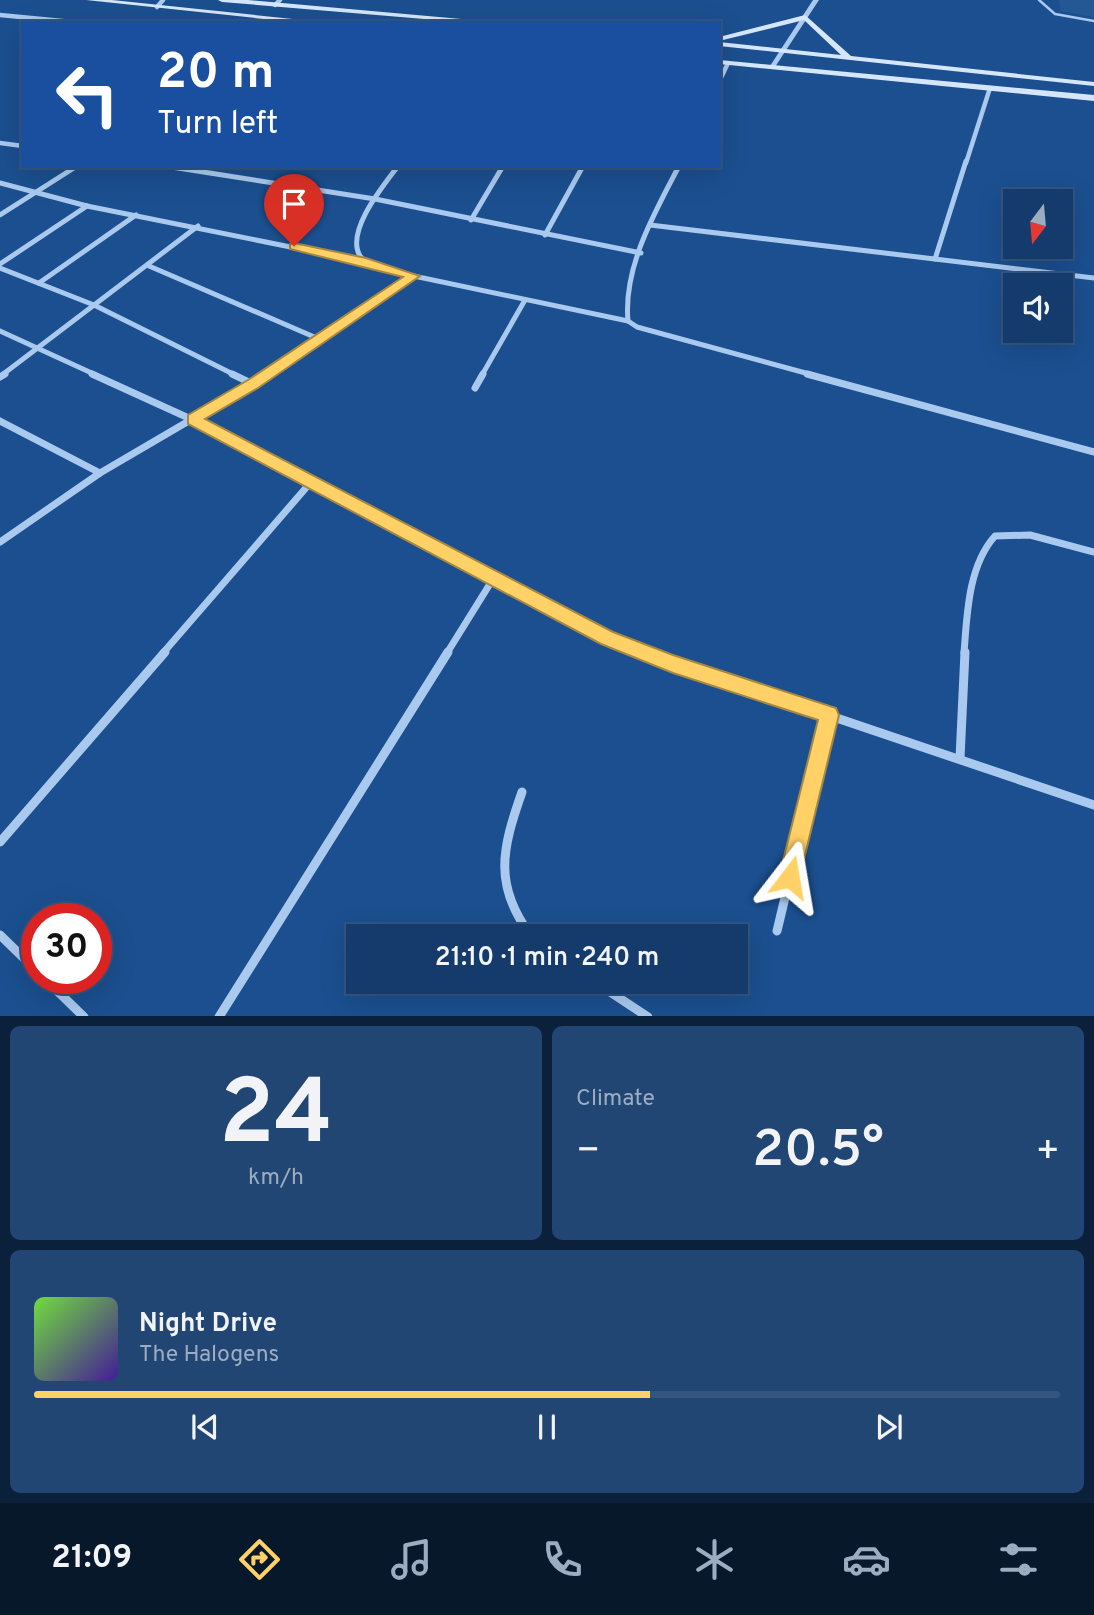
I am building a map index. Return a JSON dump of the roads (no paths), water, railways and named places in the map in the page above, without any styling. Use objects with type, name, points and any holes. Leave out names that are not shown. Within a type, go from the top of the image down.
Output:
[{"type":"main road","points":[[90,0],[307,21]]},
{"type":"main road","points":[[222,0],[277,2],[481,21]]},
{"type":"main road","points":[[721,41],[805,17],[849,58]]},
{"type":"main road","points":[[721,42],[1094,84]]},
{"type":"main road","points":[[724,62],[1094,98]]},
{"type":"street","points":[[157,6],[163,0]]},
{"type":"street","points":[[773,66],[816,0]]},
{"type":"street","points":[[0,15],[62,21]]},
{"type":"street","points":[[934,259],[990,88]]},
{"type":"street","points":[[0,144],[21,146]]},
{"type":"street","points":[[0,215],[74,168]]},
{"type":"street","points":[[178,168],[375,199],[641,253]]},
{"type":"street","points":[[366,262],[356,246],[359,230],[375,199],[397,168]]},
{"type":"street","points":[[471,220],[502,168]]},
{"type":"street","points":[[545,235],[582,168]]},
{"type":"street","points":[[628,321],[626,299],[650,225],[677,168]]},
{"type":"street","points":[[0,183],[87,206],[198,226],[366,262],[413,276],[628,321],[668,338],[1094,452]]},
{"type":"street","points":[[0,266],[87,206]]},
{"type":"street","points":[[40,283],[136,215]]},
{"type":"street","points":[[650,225],[1094,278]]},
{"type":"street","points":[[0,377],[198,226]]},
{"type":"street","points":[[0,266],[94,305],[253,384]]},
{"type":"street","points":[[149,266],[319,339]]},
{"type":"street","points":[[0,542],[100,473],[253,384],[413,276]]},
{"type":"street","points":[[475,388],[526,300]]},
{"type":"street","points":[[0,331],[193,419],[607,638],[673,664],[960,758],[1094,806]]},
{"type":"street","points":[[0,421],[100,473]]},
{"type":"street","points":[[0,842],[311,482]]},
{"type":"street","points":[[960,758],[969,603],[981,549],[995,536],[1019,534],[1094,552]]},
{"type":"street","points":[[220,1016],[493,579]]},
{"type":"street","points":[[777,931],[829,715]]},
{"type":"street","points":[[520,924],[513,916],[505,891],[503,859],[510,824],[522,792]]},
{"type":"street","points":[[0,935],[21,955]]},
{"type":"street","points":[[60,994],[83,1016]]},
{"type":"street","points":[[614,994],[647,1016]]},
{"type":"lane","points":[[1039,0],[1044,10],[1056,15],[1094,21]]}]
